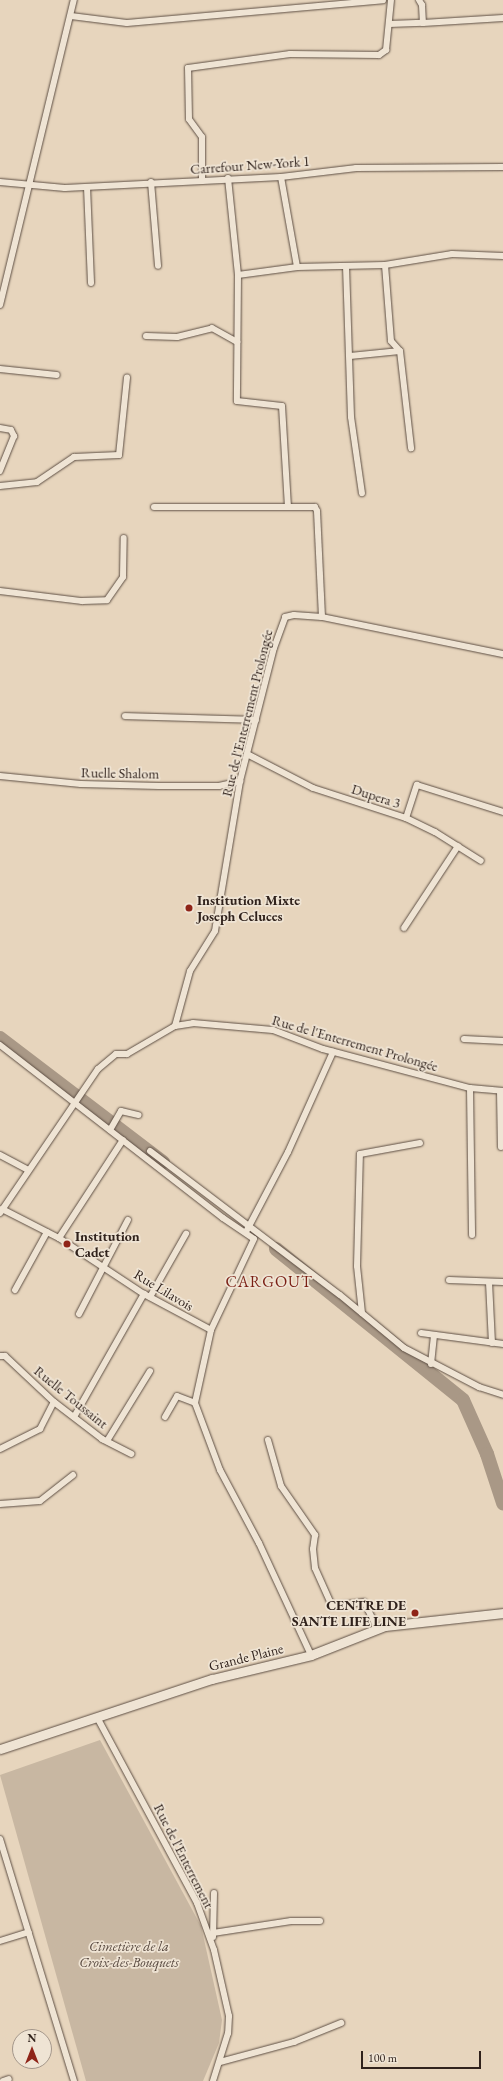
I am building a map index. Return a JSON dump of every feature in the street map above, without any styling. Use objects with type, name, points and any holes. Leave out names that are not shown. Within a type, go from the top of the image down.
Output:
[{"type":"street","points":[[0,307],[28,185],[74,0]]},
{"type":"street","points":[[71,16],[127,23],[382,0]]},
{"type":"street","points":[[202,181],[202,137],[189,120],[188,68],[290,54],[379,55],[386,50],[391,0]]},
{"type":"street","points":[[419,0],[422,6],[423,23]]},
{"type":"street","points":[[389,24],[503,18]]},
{"type":"street","name":"Carrefour New-York 1","points":[[0,182],[28,185],[87,187],[151,182],[202,181],[228,178],[281,177],[356,168],[503,167]]},
{"type":"street","points":[[281,177],[297,266]]},
{"type":"street","points":[[228,178],[238,274],[237,401],[282,406],[288,506]]},
{"type":"street","points":[[151,182],[158,266]]},
{"type":"street","points":[[87,187],[91,282]]},
{"type":"street","points":[[238,274],[297,266],[385,265],[452,254],[503,256]]},
{"type":"street","points":[[385,265],[391,341],[400,351],[411,448]]},
{"type":"street","points":[[346,266],[351,417],[362,494]]},
{"type":"street","points":[[146,336],[177,337],[212,328],[238,342]]},
{"type":"street","points":[[350,356],[400,351]]},
{"type":"street","points":[[0,369],[57,376]]},
{"type":"street","points":[[0,486],[37,482],[74,457],[119,455],[127,378]]},
{"type":"street","points":[[0,428],[11,430],[14,436],[0,471]]},
{"type":"street","points":[[154,508],[315,506],[318,511],[322,618]]},
{"type":"street","points":[[0,591],[82,601],[107,600],[122,577],[124,538]]},
{"type":"street","name":"Rue de l'Enterrement Prolongée","points":[[175,1026],[190,971],[215,931],[240,781],[274,648],[286,618],[294,615],[322,618],[503,654]]},
{"type":"street","points":[[125,716],[256,720]]},
{"type":"street","name":"Dupera 3","points":[[247,754],[313,788],[406,818],[417,785],[503,812]]},
{"type":"street","name":"Ruelle Shalom","points":[[0,776],[58,783],[135,785],[219,786],[240,781]]},
{"type":"street","points":[[406,818],[458,846],[481,861]]},
{"type":"street","points":[[404,928],[458,846]]},
{"type":"street","name":"Rue de l'Enterrement Prolongée","points":[[1,1211],[75,1098],[98,1069],[116,1054],[127,1054],[175,1026],[193,1023],[258,1027],[334,1052],[470,1088],[502,1091]]},
{"type":"street","points":[[464,1039],[503,1041]]},
{"type":"street","points":[[0,1045],[75,1098],[123,1140],[223,1218],[254,1239],[211,1330],[195,1403],[220,1470],[259,1543],[310,1654]]},
{"type":"street","points":[[245,1233],[288,1152],[334,1052]]},
{"type":"street","points":[[470,1088],[472,1235]]},
{"type":"street","points":[[501,1147],[502,1091]]},
{"type":"street","points":[[111,1128],[121,1111],[139,1115]]},
{"type":"street","points":[[59,1238],[123,1140]]},
{"type":"street","points":[[362,1313],[357,1266],[360,1154],[420,1143]]},
{"type":"street","points":[[150,1151],[362,1313],[404,1348],[431,1364],[479,1387],[503,1395]]},
{"type":"street","points":[[0,1154],[28,1170]]},
{"type":"street","name":"Rue Lilavois","points":[[1,1211],[59,1238],[147,1296],[211,1330]]},
{"type":"street","points":[[223,1218],[228,1212]]},
{"type":"street","points":[[79,1314],[128,1220]]},
{"type":"street","points":[[15,1290],[47,1232]]},
{"type":"street","points":[[74,1417],[186,1234]]},
{"type":"street","points":[[449,1280],[503,1282]]},
{"type":"street","points":[[489,1282],[492,1343]]},
{"type":"street","points":[[421,1333],[503,1344]]},
{"type":"street","points":[[431,1364],[434,1335]]},
{"type":"street","name":"Ruelle Toussaint","points":[[0,1356],[5,1356],[54,1402],[106,1441],[130,1454]]},
{"type":"street","points":[[106,1441],[150,1371]]},
{"type":"street","points":[[165,1416],[177,1396],[195,1403]]},
{"type":"street","points":[[0,1449],[40,1429],[54,1402]]},
{"type":"street","points":[[268,1440],[281,1486],[316,1535],[313,1549],[315,1568],[332,1606],[364,1602],[378,1629]]},
{"type":"street","points":[[0,1504],[40,1501],[73,1475]]},
{"type":"street","name":"Grande Plaine","points":[[0,1749],[98,1719],[212,1679],[310,1654],[378,1629],[503,1613]]},
{"type":"street","name":"Rue de l'Enterrement","points":[[98,1719],[197,1902],[214,1950],[229,2016],[220,2062],[213,2081]]},
{"type":"street","points":[[0,1838],[74,2081]]},
{"type":"street","points":[[214,1892],[214,1950]]},
{"type":"street","points":[[213,1933],[291,1921],[320,1920]]},
{"type":"street","points":[[0,1941],[29,1932]]},
{"type":"street","points":[[220,2062],[294,2042],[341,2023]]},
{"type":"green space","name":"Cimetière de la Croix-des-Bouquets","points":[[100,1740],[201,1926],[222,2020],[219,2043],[203,2081],[86,2081],[0,1775]]},
{"type":"waterway","points":[[0,1038],[163,1162]]},
{"type":"waterway","points":[[276,1249],[463,1400],[487,1454],[503,1503]]},
{"type":"place","name":"Institution Mixte Joseph Celuces","points":[[189,908]]},
{"type":"place","name":"Institution Cadet","points":[[67,1244]]},
{"type":"place","name":"CENTRE DE SANTE LIFE LINE","points":[[415,1613]]},
{"type":"district","name":"CARGOUT","points":[[269,1282]]}]
